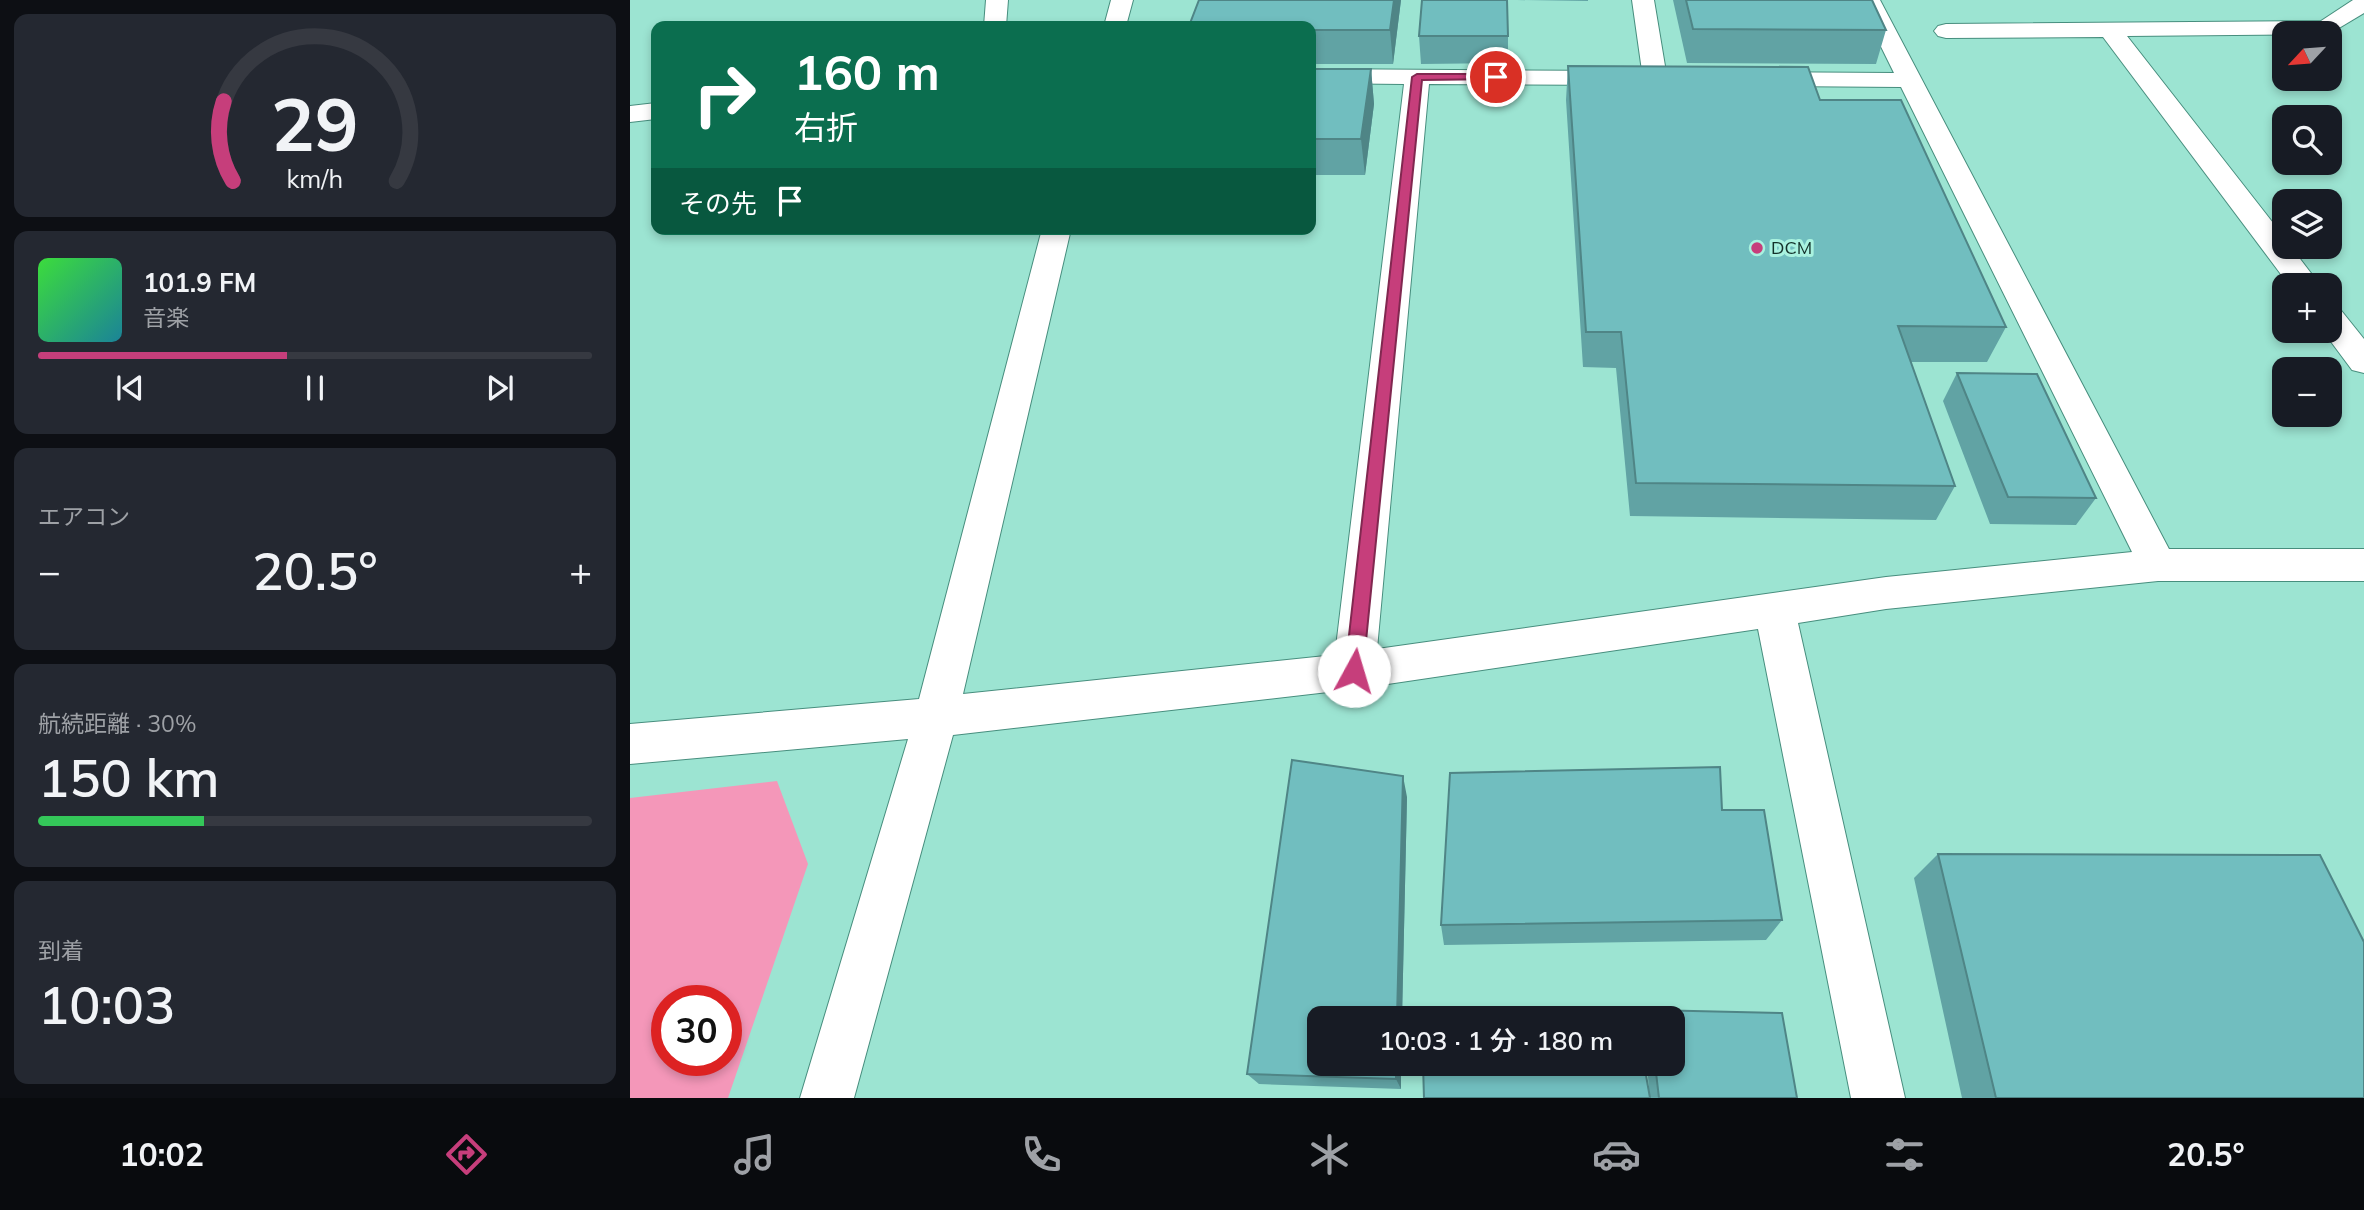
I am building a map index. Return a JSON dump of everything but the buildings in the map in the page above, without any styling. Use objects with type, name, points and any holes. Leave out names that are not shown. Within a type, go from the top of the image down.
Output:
[{"type":"street","points":[[995,21],[997,0]]},
{"type":"street","points":[[1116,21],[1122,0]]},
{"type":"street","points":[[1643,0],[1655,78]]},
{"type":"street","points":[[1869,0],[2158,565]]},
{"type":"street","points":[[1946,32],[2326,28],[2364,3]]},
{"type":"street","points":[[2056,10],[2071,30]]},
{"type":"street","points":[[2110,30],[2296,273]]},
{"type":"street","points":[[1316,76],[1681,79]]},
{"type":"street","points":[[1354,671],[1417,77]]},
{"type":"street","points":[[1735,79],[1908,80]]},
{"type":"street","points":[[630,114],[651,112]]},
{"type":"street","points":[[827,1098],[936,717],[1055,235]]},
{"type":"street","points":[[2342,333],[2364,362]]},
{"type":"street","points":[[630,744],[936,717],[1354,671],[1886,593],[2158,565],[2364,565]]},
{"type":"street","points":[[1775,611],[1878,1098]]},
{"type":"shaded area","points":[[777,781],[808,864],[742,1057],[742,985],[651,985],[651,1076],[736,1076],[728,1098],[630,1098],[630,798]]},
{"type":"place","name":"DCM","points":[[1757,248]]},
{"type":"route","points":[[1354,671],[1417,77],[1496,77]]}]
